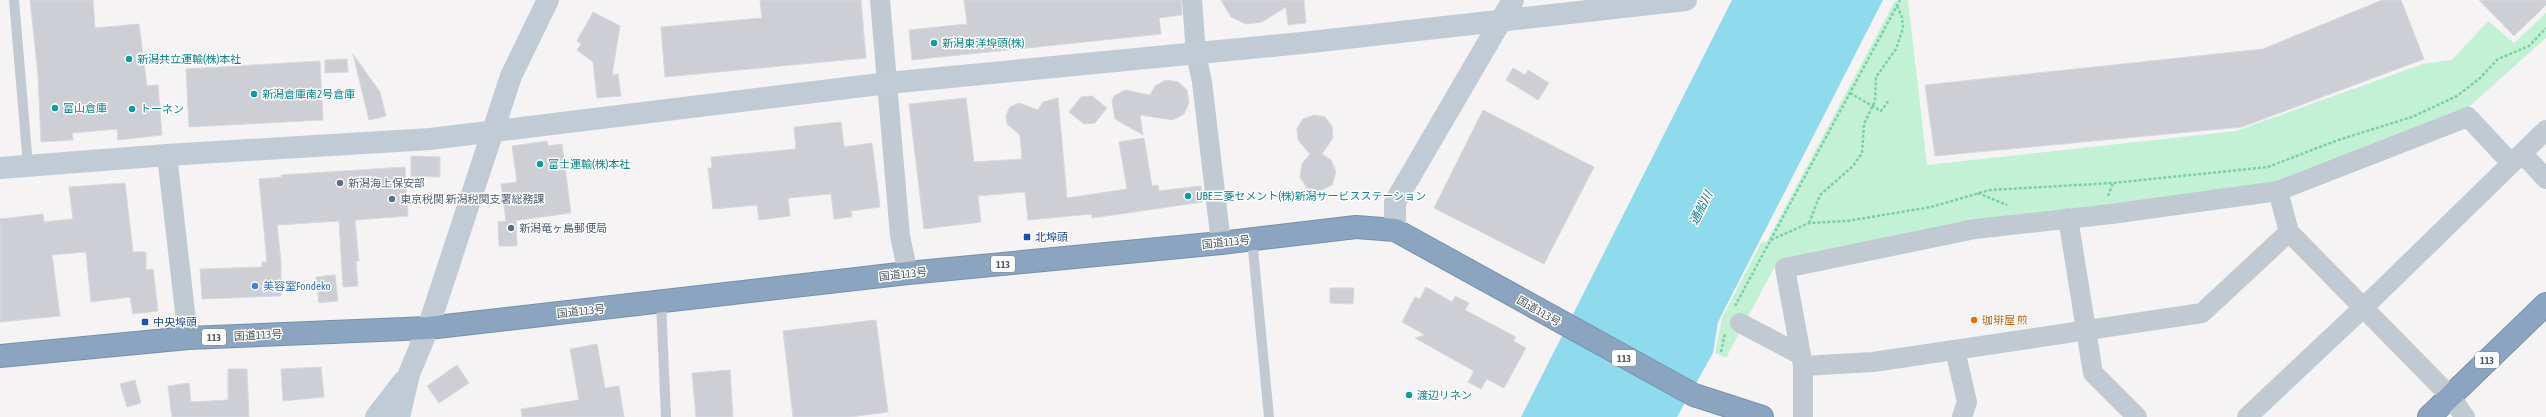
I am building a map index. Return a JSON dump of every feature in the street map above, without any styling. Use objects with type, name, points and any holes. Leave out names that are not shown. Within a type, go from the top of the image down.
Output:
[{"type":"highway","name":"国道113号","points":[[0,356],[188,338],[428,328],[908,273],[1221,243],[1356,227],[1395,230],[1446,257],[1554,320],[1694,395],[1762,417]]},
{"type":"highway","name":"113","points":[[2428,417],[2546,304]]},
{"type":"street","points":[[399,417],[409,374],[428,328],[511,76],[548,0]]},
{"type":"street","points":[[880,0],[900,236],[908,273]]},
{"type":"street","points":[[1192,0],[1196,54],[1202,82],[1221,243]]},
{"type":"street","points":[[1395,230],[1395,202],[1445,114],[1513,0]]},
{"type":"street","points":[[0,168],[167,154],[430,139],[493,130],[888,83],[1196,54],[1686,0]]},
{"type":"street","points":[[1803,417],[1802,360],[1785,268],[1975,229],[2278,192],[2468,116],[2516,158],[2546,179]]},
{"type":"street","points":[[2247,417],[2364,307],[2546,130]]},
{"type":"street","points":[[167,154],[188,338]]},
{"type":"street","points":[[2278,192],[2289,232],[2450,396],[2465,417]]},
{"type":"street","points":[[2068,218],[2085,331],[2093,373],[2137,417]]},
{"type":"street","points":[[1733,320],[1802,360],[1873,362],[2202,313],[2289,232]]},
{"type":"street","points":[[1955,350],[1967,402],[1962,417]]},
{"type":"street","points":[[376,417],[409,374]]},
{"type":"lane","points":[[14,0],[28,165]]},
{"type":"lane","points":[[1252,239],[1269,417]]},
{"type":"lane","points":[[661,302],[666,417]]},
{"type":"path","points":[[1721,352],[1733,320],[1771,240],[1900,0]]},
{"type":"path","points":[[1809,223],[1820,195],[1853,166],[1862,153],[1864,124],[1872,108],[1877,89],[1876,77],[1896,49],[1903,28],[1902,17],[1897,6]]},
{"type":"path","points":[[1771,240],[1809,223],[1847,221],[1891,212],[1931,207],[1990,190],[2113,183],[2268,167],[2338,140],[2412,116],[2457,96],[2480,78],[2498,59],[2529,46],[2546,28]]},
{"type":"path","points":[[1850,93],[1872,108],[1881,111],[1889,100]]},
{"type":"green space","points":[[1908,0],[1927,165],[2236,131],[2423,64],[2452,60],[2488,21],[2514,43],[2546,13],[2546,38],[2461,114],[2271,188],[1785,259],[1775,266],[1726,358],[1715,353],[1722,318],[1762,241],[1766,243],[1895,1]]},
{"type":"water","name":"通船川","points":[[1732,0],[1883,0],[1718,322],[1713,353],[1677,417],[1521,417]]},
{"type":"building","points":[[30,0],[93,0],[95,28],[139,24],[147,86],[158,85],[162,135],[118,140],[117,129],[72,133],[73,140],[41,142],[38,75]]},
{"type":"building","points":[[760,0],[861,0],[866,58],[665,77],[661,27],[762,18]]},
{"type":"building","points":[[964,0],[1181,0],[1182,15],[1159,18],[1161,34],[912,60],[909,30],[967,24]]},
{"type":"building","points":[[1221,0],[1304,0],[1306,23],[1288,25],[1286,7],[1262,22],[1246,24],[1231,17]]},
{"type":"building","points":[[2382,0],[2401,0],[2424,59],[2242,127],[1935,156],[1925,85],[2263,49]]},
{"type":"building","points":[[2479,0],[2546,0],[2546,5],[2514,36]]},
{"type":"building","points":[[593,12],[620,26],[612,75],[618,74],[621,96],[597,98],[593,62],[577,50],[581,44],[577,41]]},
{"type":"building","points":[[353,54],[380,92],[386,116],[369,120]]},
{"type":"building","points":[[347,59],[348,72],[325,73],[325,60]]},
{"type":"building","name":"新潟倉庫南2号倉庫","points":[[320,61],[323,120],[189,127],[186,69]]},
{"type":"building","points":[[1513,68],[1525,75],[1528,70],[1549,83],[1538,100],[1506,80]]},
{"type":"building","points":[[1166,80],[1178,82],[1187,90],[1189,103],[1184,114],[1173,120],[1140,115],[1143,135],[1115,119],[1112,101],[1114,96],[1125,90],[1150,95],[1155,86]]},
{"type":"building","points":[[1092,96],[1107,108],[1095,123],[1084,124],[1069,112],[1081,97]]},
{"type":"building","points":[[966,98],[974,162],[1022,159],[1020,135],[1007,124],[1006,115],[1010,107],[1019,103],[1038,110],[1043,102],[1058,98],[1067,198],[1127,189],[1119,142],[1144,138],[1152,186],[1158,185],[1159,191],[1201,186],[1203,202],[1092,218],[1092,214],[1028,220],[1025,192],[978,196],[981,222],[924,229],[909,104]]},
{"type":"building","points":[[1483,110],[1594,167],[1544,264],[1434,208]]},
{"type":"building","points":[[1314,115],[1325,117],[1332,126],[1333,138],[1322,154],[1331,160],[1336,172],[1332,185],[1320,191],[1307,188],[1300,177],[1302,164],[1310,154],[1298,140],[1297,128],[1303,119]]},
{"type":"building","points":[[841,122],[844,147],[872,143],[880,207],[851,211],[852,217],[834,219],[831,194],[788,198],[790,216],[759,220],[757,205],[713,209],[708,168],[712,168],[711,157],[796,149],[794,127]]},
{"type":"building","name":"富士運輸(株)本社","points":[[547,141],[548,146],[562,144],[571,213],[512,221],[516,221],[517,246],[499,246],[498,222],[506,221],[501,184],[517,182],[512,146]]},
{"type":"building","points":[[411,156],[440,157],[440,177],[411,176]]},
{"type":"building","points":[[405,167],[408,216],[355,220],[359,261],[356,261],[358,286],[343,287],[339,221],[277,225],[281,261],[281,296],[202,299],[200,269],[262,267],[262,262],[267,262],[259,179],[282,177],[281,175]]},
{"type":"building","points":[[125,183],[133,252],[146,252],[146,270],[153,269],[158,311],[133,314],[130,297],[91,302],[86,252],[52,255],[60,316],[0,322],[0,219],[43,214],[44,222],[73,219],[69,187]]},
{"type":"building","points":[[335,275],[338,301],[319,303],[316,277]]},
{"type":"building","points":[[1426,287],[1452,302],[1455,296],[1469,303],[1465,310],[1516,337],[1513,341],[1526,348],[1504,388],[1487,379],[1481,389],[1468,382],[1474,371],[1415,338],[1425,335],[1402,322],[1415,297],[1420,299]]},
{"type":"building","points":[[1330,288],[1354,288],[1353,304],[1330,303]]},
{"type":"building","points":[[876,320],[888,412],[850,417],[793,417],[783,331]]},
{"type":"building","points":[[597,344],[605,388],[619,386],[624,417],[522,417],[521,409],[579,400],[570,349]]},
{"type":"building","points":[[457,365],[469,383],[439,403],[427,386]]},
{"type":"building","points":[[321,367],[324,397],[283,401],[281,369]]},
{"type":"building","points":[[228,369],[247,369],[249,417],[172,417],[168,386],[189,383],[191,402],[228,400]]},
{"type":"building","points":[[730,370],[733,417],[696,417],[692,373]]},
{"type":"building","points":[[135,380],[141,403],[127,407],[120,384]]},
{"type":"place","name":"新潟東洋埠頭(株)","points":[[934,43]]},
{"type":"place","name":"新潟共立運輸(株)本社","points":[[129,59]]},
{"type":"place","name":"新潟倉庫南2号倉庫","points":[[254,94]]},
{"type":"place","name":"富山倉庫","points":[[55,108]]},
{"type":"place","name":"トーネン","points":[[132,109]]},
{"type":"place","name":"富士運輸(株)本社","points":[[540,164]]},
{"type":"place","name":"新潟海上保安部","points":[[340,183]]},
{"type":"place","name":"UBE三菱セメント(株)新潟サービスステーション","points":[[1188,196]]},
{"type":"place","name":"東京税関 新潟税関支署総務課","points":[[392,199]]},
{"type":"place","name":"新潟竜ヶ島郵便局","points":[[511,228]]},
{"type":"place","name":"北埠頭","points":[[1027,237]]},
{"type":"place","name":"美容室Fondeko","points":[[255,286]]},
{"type":"place","name":"珈琲屋 煎","points":[[1974,320]]},
{"type":"place","name":"中央埠頭","points":[[145,322]]},
{"type":"place","name":"渡辺リネン","points":[[1409,395]]}]
